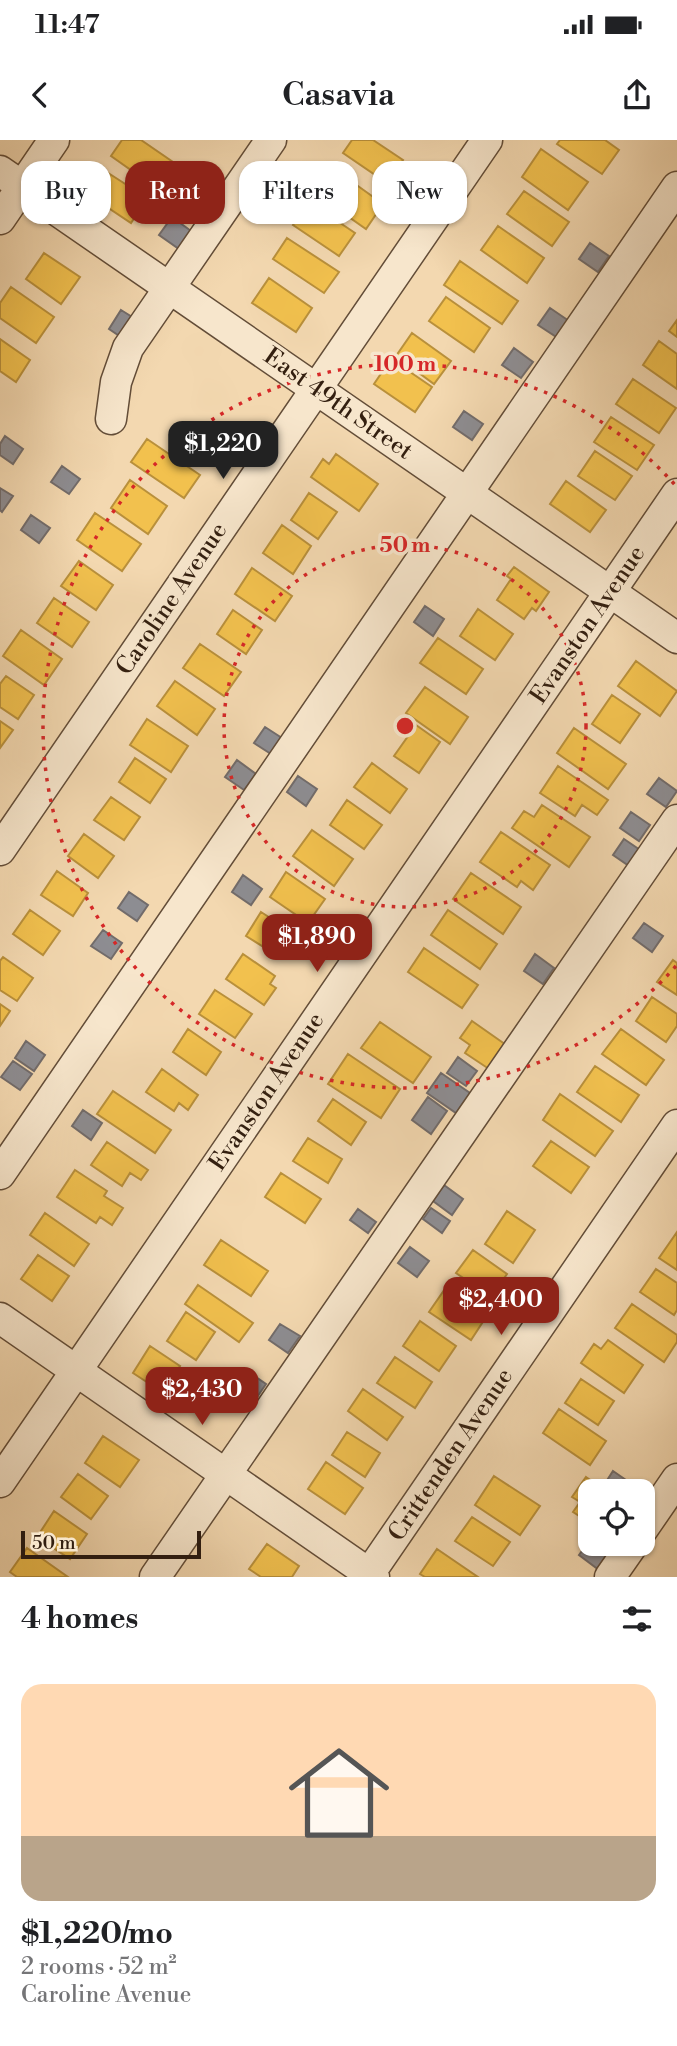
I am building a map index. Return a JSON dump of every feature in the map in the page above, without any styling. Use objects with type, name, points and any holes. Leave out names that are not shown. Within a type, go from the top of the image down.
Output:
[{"type":"street","points":[[0,219],[11,179],[54,140]]},
{"type":"street","points":[[111,419],[116,382],[128,348],[271,140]]},
{"type":"street","name":"Caroline Avenue","points":[[0,850],[487,140]]},
{"type":"street","name":"East 49th Street","points":[[11,179],[677,638]]},
{"type":"street","points":[[0,1174],[677,187]]},
{"type":"street","name":"Evanston Avenue","points":[[0,1482],[677,494]]},
{"type":"street","points":[[155,1577],[677,820]]},
{"type":"street","name":"Crittenden Avenue","points":[[370,1576],[677,1125]]},
{"type":"street","points":[[0,1318],[370,1576]]},
{"type":"street","points":[[655,1511],[677,1479]]},
{"type":"street","points":[[610,1577],[625,1556]]},
{"type":"building: Homes","points":[[122,140],[141,140],[172,161],[125,161],[125,166],[111,156]]},
{"type":"building: Homes","points":[[352,140],[373,140],[403,160],[372,161],[372,173],[343,153]]},
{"type":"building: Homes","points":[[560,140],[605,140],[619,150],[602,174],[557,144]]},
{"type":"building: Homes","points":[[541,149],[588,182],[568,210],[522,177]]},
{"type":"building: Homes","points":[[111,175],[125,184],[125,219],[111,210]]},
{"type":"building: Homes","points":[[358,186],[372,196],[372,220],[366,229],[358,223]]},
{"type":"building: Homes","points":[[524,191],[569,222],[552,246],[507,214]]},
{"type":"building: Homes","points":[[342,224],[355,233],[339,256],[293,225]]},
{"type":"building: Homes","points":[[498,226],[544,258],[527,283],[481,250]]},
{"type":"building: Homes","points":[[287,238],[339,272],[324,293],[273,259]]},
{"type":"building: Homes","points":[[44,253],[80,277],[61,304],[26,279]]},
{"type":"building: Homes","points":[[460,261],[518,301],[502,324],[444,285]]},
{"type":"building: Homes","points":[[269,278],[312,308],[296,332],[252,303]]},
{"type":"building: Homes","points":[[11,287],[54,317],[36,343],[0,318],[0,303]]},
{"type":"building: Homes","points":[[446,297],[490,328],[474,352],[429,321]]},
{"type":"building: Homes","points":[[677,320],[677,337],[669,331]]},
{"type":"building: Homes","points":[[412,333],[451,361],[434,384],[396,356]]},
{"type":"building: Homes","points":[[0,339],[30,360],[16,382],[0,371]]},
{"type":"building: Homes","points":[[659,341],[677,354],[677,389],[643,365]]},
{"type":"building: Homes","points":[[391,359],[432,387],[415,412],[374,384]]},
{"type":"building: Homes","points":[[633,379],[676,408],[659,433],[616,404]]},
{"type":"building: Homes","points":[[611,417],[654,445],[637,470],[594,442]]},
{"type":"building: Homes","points":[[147,439],[200,475],[184,498],[131,462]]},
{"type":"building: Homes","points":[[595,451],[632,476],[615,500],[578,476]]},
{"type":"building: Homes","points":[[336,454],[378,484],[359,511],[311,477],[323,459],[329,464]]},
{"type":"building: Homes","points":[[130,480],[167,506],[148,534],[111,508]]},
{"type":"building: Homes","points":[[566,481],[606,510],[590,532],[550,504]]},
{"type":"building: Homes","points":[[309,493],[337,512],[318,539],[291,520]]},
{"type":"building: Homes","points":[[95,513],[141,544],[122,571],[77,540]]},
{"type":"building: Homes","points":[[282,525],[311,546],[293,574],[263,553]]},
{"type":"building: Homes","points":[[79,561],[113,585],[96,610],[61,586]]},
{"type":"building: Homes","points":[[514,567],[549,592],[536,611],[532,608],[524,619],[497,600],[511,579],[507,576]]},
{"type":"building: Homes","points":[[252,568],[292,596],[275,621],[235,594]]},
{"type":"building: Homes","points":[[54,598],[89,622],[72,647],[37,623]]},
{"type":"building: Homes","points":[[478,609],[513,634],[495,660],[460,636]]},
{"type":"building: Homes","points":[[233,610],[262,630],[246,654],[217,634]]},
{"type":"building: Homes","points":[[21,630],[62,659],[44,685],[3,656]]},
{"type":"building: Homes","points":[[438,638],[483,669],[466,694],[420,663]]},
{"type":"building: Homes","points":[[200,644],[241,672],[224,696],[183,668]]},
{"type":"building: Homes","points":[[636,661],[677,691],[660,716],[618,686]]},
{"type":"building: Homes","points":[[6,676],[34,695],[18,719],[0,707],[0,684]]},
{"type":"building: Homes","points":[[175,681],[215,709],[197,735],[157,706]]},
{"type":"building: Homes","points":[[425,687],[468,717],[450,744],[406,713]]},
{"type":"building: Homes","points":[[612,695],[640,714],[620,743],[592,724]]},
{"type":"building: Homes","points":[[147,719],[188,746],[171,772],[130,745]]},
{"type":"building: Homes","points":[[0,721],[13,730],[0,748]]},
{"type":"building: Homes","points":[[416,725],[440,742],[419,773],[394,756]]},
{"type":"building: Homes","points":[[574,728],[626,764],[608,789],[557,753]]},
{"type":"building: Homes","points":[[135,758],[166,779],[150,803],[119,782]]},
{"type":"building: Homes","points":[[372,763],[407,789],[390,813],[354,787]]},
{"type":"building: Homes","points":[[558,766],[608,800],[597,815],[582,805],[575,816],[540,793]]},
{"type":"building: Homes","points":[[111,797],[140,817],[124,840],[94,820]]},
{"type":"building: Homes","points":[[347,800],[382,825],[364,849],[330,825]]},
{"type":"building: Homes","points":[[542,805],[590,837],[569,867],[512,828],[524,811],[534,817]]},
{"type":"building: Homes","points":[[312,830],[353,859],[334,886],[293,856]]},
{"type":"building: Homes","points":[[501,832],[550,865],[533,890],[521,881],[517,887],[480,862]]},
{"type":"building: Homes","points":[[84,834],[114,856],[98,878],[68,856]]},
{"type":"building: Homes","points":[[57,871],[88,893],[73,916],[41,895]]},
{"type":"building: Homes","points":[[286,872],[325,899],[308,923],[270,897]]},
{"type":"building: Homes","points":[[471,873],[521,907],[503,934],[453,899]]},
{"type":"building: Homes","points":[[30,910],[60,931],[43,955],[13,934]]},
{"type":"building: Homes","points":[[448,910],[497,944],[480,969],[431,935]]},
{"type":"building: Homes","points":[[261,912],[306,941],[295,957],[286,951],[281,958],[246,936]]},
{"type":"building: Homes","points":[[424,948],[478,985],[462,1008],[408,972]]},
{"type":"building: Homes","points":[[243,954],[275,976],[270,984],[276,988],[264,1005],[226,979]]},
{"type":"building: Homes","points":[[3,957],[33,978],[17,1001],[0,990],[0,961]]},
{"type":"building: Homes","points":[[673,960],[677,963],[677,995],[657,982]]},
{"type":"building: Homes","points":[[215,990],[252,1014],[235,1038],[199,1014]]},
{"type":"building: Homes","points":[[652,997],[677,1014],[677,1026],[666,1042],[636,1021]]},
{"type":"building: Homes","points":[[0,1004],[10,1011],[0,1026]]},
{"type":"building: Homes","points":[[472,1021],[509,1047],[492,1071],[465,1053],[470,1045],[460,1038]]},
{"type":"building: Homes","points":[[380,1022],[431,1057],[413,1083],[361,1048]]},
{"type":"building: Homes","points":[[188,1029],[221,1052],[206,1075],[173,1052]]},
{"type":"building: Homes","points":[[621,1029],[664,1060],[646,1085],[602,1054]]},
{"type":"building: Homes","points":[[348,1054],[400,1089],[381,1118],[328,1084]]},
{"type":"building: Homes","points":[[595,1066],[639,1095],[621,1122],[577,1092]]},
{"type":"building: Homes","points":[[162,1069],[198,1095],[188,1110],[179,1103],[174,1111],[146,1092]]},
{"type":"building: Homes","points":[[113,1091],[171,1130],[155,1153],[97,1114]]},
{"type":"building: Homes","points":[[560,1094],[613,1131],[595,1156],[543,1120]]},
{"type":"building: Homes","points":[[333,1099],[366,1122],[351,1145],[318,1121]]},
{"type":"building: Homes","points":[[308,1138],[342,1159],[328,1183],[293,1161]]},
{"type":"building: Homes","points":[[551,1141],[589,1167],[571,1193],[533,1166]]},
{"type":"building: Homes","points":[[107,1142],[148,1170],[141,1180],[130,1173],[122,1186],[91,1165]]},
{"type":"building: Homes","points":[[75,1170],[107,1191],[104,1196],[123,1208],[112,1225],[100,1217],[96,1223],[57,1197]]},
{"type":"building: Homes","points":[[281,1173],[321,1199],[305,1223],[265,1197]]},
{"type":"building: Homes","points":[[507,1211],[535,1230],[513,1263],[485,1244]]},
{"type":"building: Homes","points":[[45,1213],[89,1244],[74,1266],[30,1235]]},
{"type":"building: Homes","points":[[677,1232],[677,1270],[659,1258]]},
{"type":"building: Homes","points":[[221,1240],[268,1271],[251,1296],[204,1265]]},
{"type":"building: Homes","points":[[473,1250],[507,1274],[491,1297],[456,1273]]},
{"type":"building: Homes","points":[[38,1255],[69,1276],[52,1301],[21,1279]]},
{"type":"building: Homes","points":[[656,1269],[677,1283],[677,1310],[674,1315],[640,1292]]},
{"type":"building: Homes","points":[[198,1285],[253,1323],[239,1342],[185,1304]]},
{"type":"building: Homes","points":[[447,1286],[488,1314],[471,1340],[429,1312]]},
{"type":"building: Homes","points":[[632,1304],[677,1335],[677,1342],[664,1362],[615,1328]]},
{"type":"building: Homes","points":[[186,1312],[215,1332],[196,1360],[167,1341]]},
{"type":"building: Homes","points":[[420,1321],[456,1346],[439,1371],[403,1346]]},
{"type":"building: Homes","points":[[608,1340],[643,1365],[624,1393],[581,1363],[594,1344],[601,1349]]},
{"type":"building: Homes","points":[[150,1346],[180,1366],[162,1392],[133,1373]]},
{"type":"building: Homes","points":[[395,1357],[432,1382],[415,1408],[377,1383]]},
{"type":"building: Homes","points":[[581,1379],[614,1401],[598,1425],[565,1403]]},
{"type":"building: Homes","points":[[363,1389],[403,1417],[387,1440],[348,1411]]},
{"type":"building: Homes","points":[[559,1409],[606,1441],[590,1465],[543,1433]]},
{"type":"building: Homes","points":[[347,1432],[380,1453],[365,1477],[332,1455]]},
{"type":"building: Homes","points":[[103,1436],[139,1460],[120,1487],[85,1463]]},
{"type":"building: Homes","points":[[326,1462],[363,1488],[345,1514],[308,1489]]},
{"type":"building: Homes","points":[[78,1474],[108,1496],[91,1519],[61,1497]]},
{"type":"building: Homes","points":[[494,1476],[540,1506],[520,1535],[475,1505]]},
{"type":"building: Homes","points":[[578,1488],[578,1501],[572,1497]]},
{"type":"building: Homes","points":[[54,1511],[87,1534],[70,1559],[37,1537]]},
{"type":"building: Homes","points":[[472,1517],[510,1542],[493,1566],[455,1541]]},
{"type":"building: Homes","points":[[267,1544],[299,1566],[292,1577],[261,1577],[249,1569]]},
{"type":"building: Homes","points":[[27,1548],[68,1577],[17,1577],[10,1572]]},
{"type":"building: Homes","points":[[437,1549],[478,1577],[425,1577],[420,1574]]},
{"type":"building: Industry","points":[[167,224],[182,224],[191,231],[179,249],[159,235]]},
{"type":"building: Industry","points":[[590,243],[609,256],[598,272],[579,259]]},
{"type":"building: Industry","points":[[550,308],[569,321],[558,338],[538,325]]},
{"type":"building: Industry","points":[[121,310],[137,320],[124,339],[109,329]]},
{"type":"building: Industry","points":[[514,348],[533,362],[521,378],[502,365]]},
{"type":"building: Industry","points":[[464,411],[483,424],[472,440],[453,427]]},
{"type":"building: Industry","points":[[5,436],[23,449],[13,464],[0,455],[0,444]]},
{"type":"building: Industry","points":[[62,466],[80,479],[69,494],[51,482]]},
{"type":"building: Industry","points":[[0,488],[13,496],[2,512],[0,510]]},
{"type":"building: Industry","points":[[31,515],[50,528],[39,543],[21,530]]},
{"type":"building: Industry","points":[[425,606],[444,619],[433,636],[414,622]]},
{"type":"building: Industry","points":[[265,727],[285,740],[274,756],[254,743]]},
{"type":"building: Industry","points":[[237,760],[256,774],[244,790],[225,777]]},
{"type":"building: Industry","points":[[298,776],[317,789],[306,806],[287,792]]},
{"type":"building: Industry","points":[[659,778],[677,791],[666,807],[647,794]]},
{"type":"building: Industry","points":[[631,812],[650,825],[639,841],[620,828]]},
{"type":"building: Industry","points":[[624,839],[643,852],[632,868],[613,855]]},
{"type":"building: Industry","points":[[243,875],[262,889],[251,905],[232,892]]},
{"type":"building: Industry","points":[[129,892],[148,905],[137,921],[118,908]]},
{"type":"building: Industry","points":[[644,923],[663,936],[652,952],[633,938]]},
{"type":"building: Industry","points":[[103,930],[122,943],[111,959],[91,946]]},
{"type":"building: Industry","points":[[535,954],[554,968],[543,984],[524,971]]},
{"type":"building: Industry","points":[[26,1041],[45,1055],[34,1071],[15,1058]]},
{"type":"building: Industry","points":[[458,1057],[477,1071],[466,1086],[447,1073]]},
{"type":"building: Industry","points":[[13,1061],[32,1074],[20,1090],[1,1077]]},
{"type":"building: Industry","points":[[441,1073],[470,1093],[456,1113],[427,1093]]},
{"type":"building: Industry","points":[[428,1097],[447,1111],[431,1134],[412,1120]]},
{"type":"building: Industry","points":[[83,1110],[102,1123],[91,1140],[72,1126]]},
{"type":"building: Industry","points":[[444,1185],[463,1199],[452,1215],[433,1201]]},
{"type":"building: Industry","points":[[431,1208],[450,1221],[442,1233],[423,1219]]},
{"type":"building: Industry","points":[[358,1209],[376,1222],[368,1233],[350,1220]]},
{"type":"building: Industry","points":[[410,1247],[429,1261],[417,1277],[398,1263]]},
{"type":"building: Industry","points":[[280,1324],[300,1336],[288,1353],[269,1340]]},
{"type":"building: Industry","points":[[247,1371],[266,1384],[255,1400],[236,1387]]},
{"type":"building: Industry","points":[[613,1471],[624,1479],[608,1479]]},
{"type":"building: Industry","points":[[580,1556],[609,1556],[599,1570]]}]
